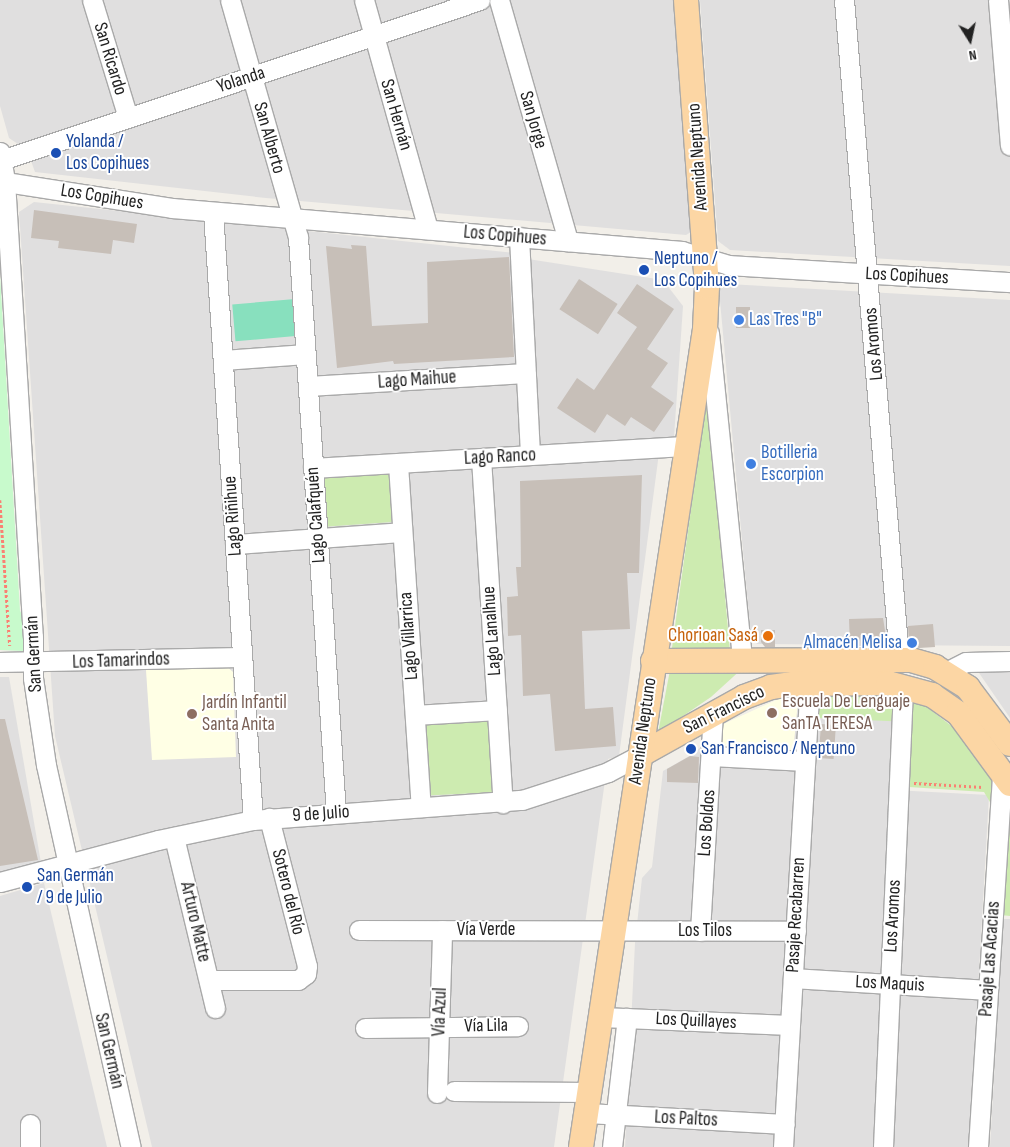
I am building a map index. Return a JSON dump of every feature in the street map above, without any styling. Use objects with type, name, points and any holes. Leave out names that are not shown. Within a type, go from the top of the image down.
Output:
[{"type":"main road","name":"Avenida Neptuno","points":[[582,1147],[653,662],[688,446],[706,314],[705,258],[686,0]]},
{"type":"main road","name":"San Francisco","points":[[653,662],[898,658],[923,662],[946,672],[978,698],[1010,744]]},
{"type":"main road","name":"San Francisco","points":[[640,755],[757,691],[782,684],[904,685],[932,695],[958,713],[1004,781]]},
{"type":"street","name":"San Ricardo","points":[[92,0],[128,118]]},
{"type":"street","name":"San Alberto","points":[[230,0],[292,218]]},
{"type":"street","name":"San Hernán","points":[[364,0],[428,229]]},
{"type":"street","name":"Yolanda","points":[[1,156],[29,150],[128,118],[480,0]]},
{"type":"street","name":"San Jorge","points":[[499,0],[568,241]]},
{"type":"street","name":"Los Aromos","points":[[844,0],[868,274],[898,658]]},
{"type":"street","points":[[998,0],[1010,146]]},
{"type":"street","points":[[29,150],[23,169],[31,186]]},
{"type":"street","name":"San Germán","points":[[1,156],[33,663],[32,678],[46,765],[131,1147]]},
{"type":"street","name":"Los Copihues","points":[[2,181],[213,212],[682,251],[729,265],[1010,282]]},
{"type":"street","name":"Lago Riñihue","points":[[213,212],[242,657],[261,819]]},
{"type":"street","name":"Lago Calafquén","points":[[292,218],[298,237],[336,813]]},
{"type":"street","points":[[519,237],[530,456]]},
{"type":"street","name":"Avenida Neptuno","points":[[706,314],[715,372],[742,660]]},
{"type":"street","points":[[223,360],[306,354]]},
{"type":"street","name":"Lago Maihue","points":[[308,386],[526,373]]},
{"type":"street","name":"Lago Ranco","points":[[313,468],[688,446]]},
{"type":"street","name":"Lago Lanalhue","points":[[481,458],[503,803]]},
{"type":"street","name":"Lago Villarrica","points":[[398,464],[421,808]]},
{"type":"street","points":[[235,544],[402,532]]},
{"type":"street","name":"Los Tamarindos","points":[[5,662],[33,663],[242,657]]},
{"type":"street","points":[[946,672],[966,662],[1010,661]]},
{"type":"street","name":"Pasaje Recabarren","points":[[783,1147],[810,683]]},
{"type":"street","name":"Los Aromos","points":[[883,1147],[904,685]]},
{"type":"street","points":[[415,715],[497,710]]},
{"type":"street","name":"Los Boldos","points":[[700,931],[713,714]]},
{"type":"street","name":"9 de Julio","points":[[0,882],[67,863],[174,837],[261,819],[503,803],[540,795],[608,772],[640,755]]},
{"type":"street","name":"San Francisco","points":[[711,756],[805,761]]},
{"type":"street","name":"Pasaje Las Acacias","points":[[978,1147],[1004,781]]},
{"type":"street","name":"Sotero del Río","points":[[208,980],[298,980],[306,974],[307,966],[261,819]]},
{"type":"street","name":"Arturo Matte","points":[[174,837],[215,1008]]},
{"type":"street","name":"Vía Verde","points":[[359,930],[614,931]]},
{"type":"street","name":"Vía Azul","points":[[442,930],[439,1027],[446,1092]]},
{"type":"street","name":"Los Tilos","points":[[614,931],[796,931]]},
{"type":"street","name":"Los Maquis","points":[[793,978],[988,990]]},
{"type":"street","name":"Los Quillayes","points":[[601,1017],[790,1025]]},
{"type":"street","points":[[612,1147],[627,1018]]},
{"type":"street","name":"Vía Lila","points":[[365,1028],[518,1026]]},
{"type":"street","name":"Los Paltos","points":[[446,1092],[588,1102],[616,1115],[784,1124]]},
{"type":"street","points":[[30,1124],[30,1147]]},
{"type":"path","points":[[0,500],[5,662]]},
{"type":"path","points":[[899,782],[1004,781]]},
{"type":"shaded area","points":[[0,0],[673,0],[691,232],[686,235],[266,198],[35,172],[27,150],[9,138],[0,106]]},
{"type":"shaded area","points":[[700,0],[1010,0],[1010,266],[730,250],[718,241]]},
{"type":"shaded area","points":[[34,202],[515,253],[525,461],[659,453],[619,756],[608,759],[554,1147],[152,1147],[55,736],[19,212]]},
{"type":"shaded area","points":[[528,259],[663,280],[683,306],[674,437],[538,446]]},
{"type":"shaded area","points":[[728,284],[1010,300],[1010,646],[757,644],[751,637],[719,290]]},
{"type":"shaded area","name":"Jardín Infantil Santa Anita","points":[[225,665],[233,672],[236,757],[152,760],[146,670]]},
{"type":"shaded area","points":[[977,670],[1010,670],[1010,718]]},
{"type":"shaded area","points":[[0,677],[9,677],[41,863],[0,873]]},
{"type":"shaded area","name":"Escuela De Lenguaje SanTA TERESA","points":[[785,696],[798,701],[793,753],[720,751],[719,726]]},
{"type":"shaded area","points":[[790,700],[799,706],[800,717],[895,719],[893,790],[989,795],[969,1147],[625,1147],[635,943],[642,878],[652,867],[663,771],[693,754],[721,729]]},
{"type":"shaded area","points":[[44,883],[107,1147],[0,1147],[0,896]]},
{"type":"shaded area","points":[[1003,919],[1010,919],[1010,1147],[990,1147]]},
{"type":"green space","points":[[0,275],[20,611],[25,620],[26,642],[23,651],[0,650]]},
{"type":"green space","points":[[295,299],[298,336],[235,341],[232,304]]},
{"type":"green space","points":[[707,392],[730,652],[672,648]]},
{"type":"green space","points":[[392,469],[396,522],[328,527],[324,474]]},
{"type":"green space","points":[[744,667],[711,697],[658,733],[670,670]]},
{"type":"green space","points":[[886,692],[919,701],[958,731],[1010,805],[1010,916],[1001,915],[1003,824],[984,792],[909,787],[910,722],[818,718],[817,696]]},
{"type":"green space","points":[[494,715],[498,792],[427,796],[423,719]]},
{"type":"building","points":[[34,210],[137,224],[134,243],[113,240],[111,254],[58,248],[59,241],[31,238]]},
{"type":"building","points":[[351,245],[366,246],[372,326],[428,323],[427,262],[509,257],[514,357],[394,364],[393,361],[337,368],[326,246],[352,249]]},
{"type":"building","points":[[579,279],[618,304],[598,334],[559,309]]},
{"type":"building","points":[[637,284],[674,309],[647,349],[668,363],[651,387],[674,403],[654,432],[631,417],[625,426],[607,414],[595,433],[557,408],[577,378],[594,390],[637,327],[617,313]]},
{"type":"building","points":[[736,307],[750,307],[750,328],[736,328]]},
{"type":"building","points":[[642,475],[639,573],[627,573],[630,629],[582,631],[585,709],[613,707],[616,746],[555,751],[550,694],[523,696],[521,635],[508,636],[507,597],[518,596],[516,567],[521,567],[520,481]]},
{"type":"building","points":[[883,618],[886,637],[878,646],[850,646],[849,619]]},
{"type":"building","points":[[933,624],[935,647],[919,648],[909,644],[908,626]]},
{"type":"building","name":"Chorioan Sasá","points":[[761,630],[775,630],[775,647],[765,647],[761,642]]},
{"type":"building","points":[[0,719],[5,719],[38,860],[0,866]]},
{"type":"building","points":[[821,724],[836,725],[834,759],[819,758]]},
{"type":"building","points":[[690,756],[699,757],[698,783],[667,782],[667,769]]},
{"type":"place","name":"Yolanda / Los Copihues","points":[[56,153]]},
{"type":"place","name":"Neptuno / Los Copihues","points":[[644,270]]},
{"type":"place","name":"Las Tres \"B\"","points":[[739,320]]},
{"type":"place","name":"Botilleria Escorpion","points":[[751,464]]},
{"type":"place","name":"Chorioan Sasá","points":[[768,636]]},
{"type":"place","name":"Almacén Melisa","points":[[912,643]]},
{"type":"place","name":"Escuela De Lenguaje SanTA TERESA","points":[[772,713]]},
{"type":"place","name":"Jardín Infantil Santa Anita","points":[[192,714]]},
{"type":"place","name":"San Francisco / Neptuno","points":[[691,749]]},
{"type":"place","name":"San Germán / 9 de Julio","points":[[27,887]]}]
